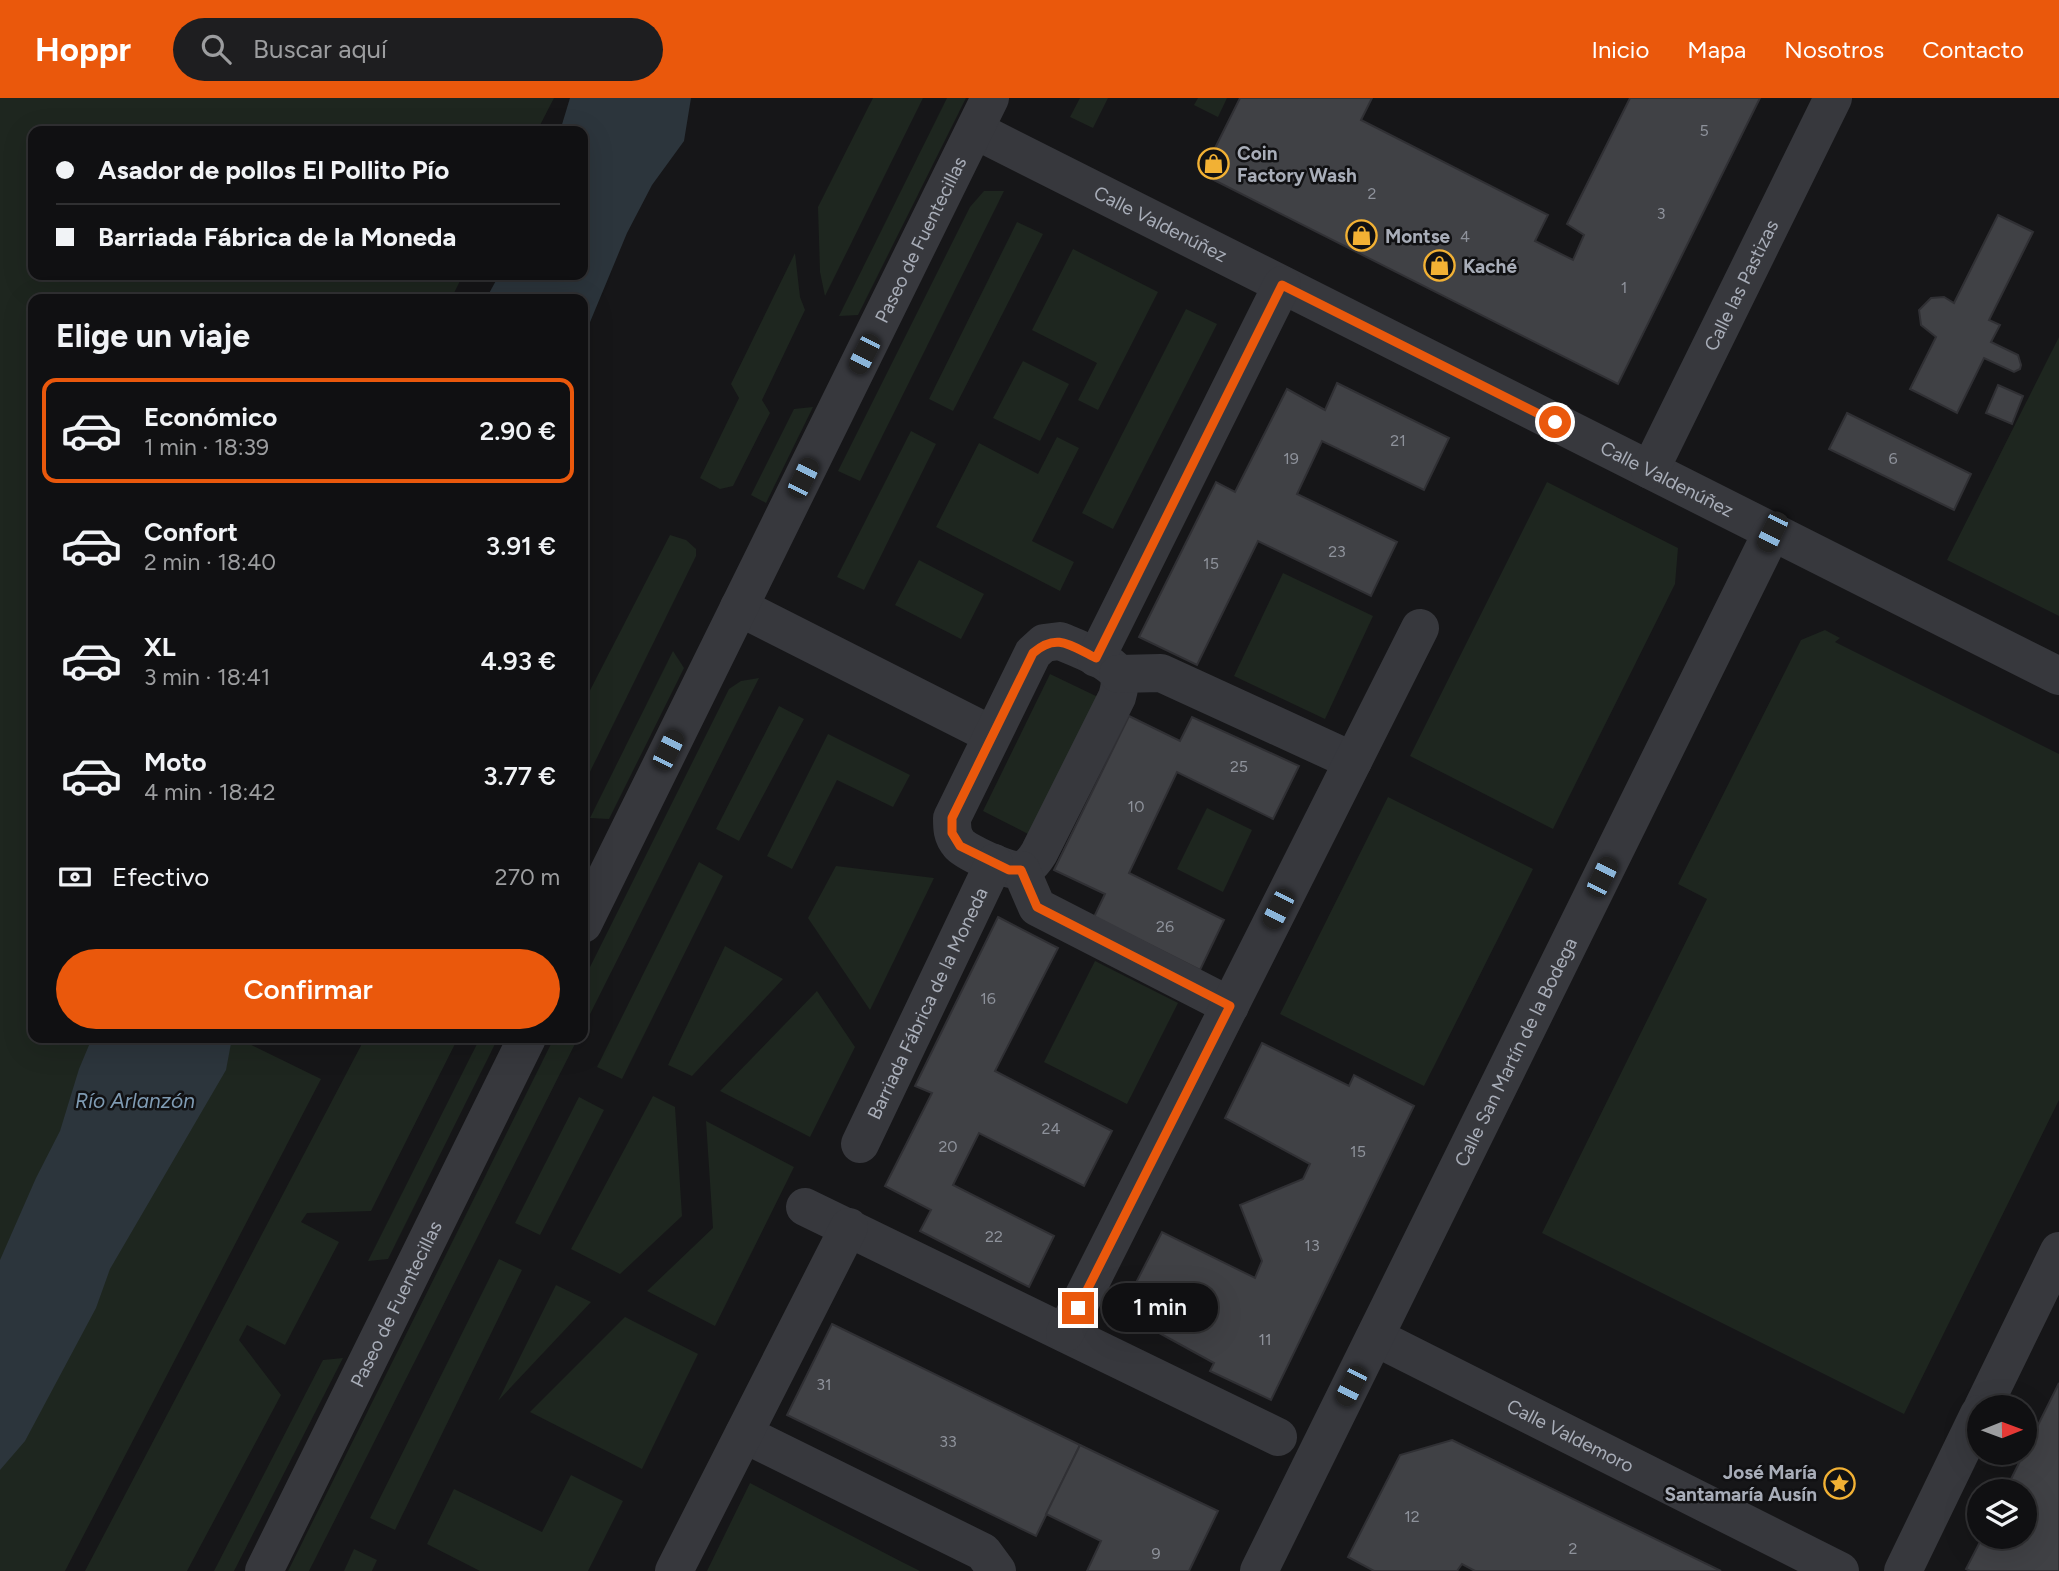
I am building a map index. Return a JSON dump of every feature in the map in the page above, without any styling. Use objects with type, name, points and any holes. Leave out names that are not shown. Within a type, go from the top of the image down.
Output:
[{"type":"street","name":"Calle las Pastizas","points":[[1650,470],[1833,98]]},
{"type":"street","name":"Calle Valdenúñez","points":[[983,114],[1282,285],[2059,676]]},
{"type":"street","name":"Paseo de Fuentecillas","points":[[588,913],[983,114]]},
{"type":"street","name":"Barriada Fábrica de la Moneda","points":[[1107,666],[1282,285]]},
{"type":"street","name":"Calle San Martín de la Bodega","points":[[1259,1571],[1772,532]]},
{"type":"street","points":[[739,607],[992,735]]},
{"type":"street","points":[[1065,1333],[1420,628]]},
{"type":"street","name":"Barriada Fábrica de la Moneda","points":[[1107,666],[1119,686],[1117,697],[1031,864],[1008,866],[960,846],[952,833],[952,818],[1033,653],[1044,643],[1060,641],[1107,666],[1161,673],[1353,761]]},
{"type":"street","name":"Barriada Fábrica de la Moneda","points":[[860,1144],[1008,866]]},
{"type":"street","points":[[1008,866],[1037,907],[1230,1006]]},
{"type":"street","name":"Paseo de Fuentecillas","points":[[264,1571],[525,1043]]},
{"type":"street","points":[[806,1206],[1278,1437]]},
{"type":"street","points":[[674,1571],[849,1227]]},
{"type":"street","points":[[1989,1395],[2059,1251]]},
{"type":"street","name":"Calle Valdemoro","points":[[1375,1337],[1840,1571]]},
{"type":"street","points":[[744,1434],[983,1552],[997,1571]]},
{"type":"street","points":[[1903,1571],[1967,1439]]},
{"type":"shaded area","points":[[0,98],[554,98],[540,126],[28,126],[28,280],[460,280],[454,294],[28,294],[28,1043],[247,1043],[321,1079],[65,1571],[0,1571]]},
{"type":"shaded area","points":[[873,98],[923,98],[825,296],[820,272],[818,207]]},
{"type":"shaded area","points":[[947,98],[966,98],[858,315],[839,316]]},
{"type":"shaded area","points":[[1080,98],[1108,98],[1093,128],[1070,117]]},
{"type":"shaded area","points":[[1198,98],[1227,98],[1218,117],[1194,105]]},
{"type":"shaded area","points":[[984,191],[1004,191],[860,481],[838,471],[970,207]]},
{"type":"shaded area","points":[[1017,222],[1043,234],[953,411],[929,399]]},
{"type":"shaded area","points":[[1073,249],[1158,292],[1098,410],[1078,400],[1097,363],[1032,330]]},
{"type":"shaded area","points":[[795,253],[800,297],[805,310],[762,400],[770,413],[733,486],[720,489],[700,478],[739,398],[731,384]]},
{"type":"shaded area","points":[[1186,309],[1217,324],[1113,529],[1082,513]]},
{"type":"shaded area","points":[[2059,337],[2059,616],[1947,560]]},
{"type":"shaded area","points":[[1023,361],[1069,384],[1040,441],[993,418]]},
{"type":"shaded area","points":[[813,407],[766,503],[751,495],[794,409]]},
{"type":"shaded area","points":[[911,431],[936,444],[864,590],[837,577]]},
{"type":"shaded area","points":[[1057,437],[1079,448],[1032,541],[1074,562],[1060,591],[936,527],[979,443],[1038,474]]},
{"type":"shaded area","points":[[1547,482],[1678,548],[1675,584],[1553,829],[1410,756]]},
{"type":"shaded area","points":[[670,535],[686,540],[696,549],[696,556],[588,776],[588,694]]},
{"type":"shaded area","points":[[919,560],[984,594],[961,639],[895,605]]},
{"type":"shaded area","points":[[1283,573],[1373,616],[1325,719],[1234,676]]},
{"type":"shaded area","points":[[1825,630],[1840,638],[1835,642],[2059,754],[2059,1100],[1904,1414],[1542,1233],[1707,899],[1678,884],[1801,640]]},
{"type":"shaded area","points":[[673,651],[684,668],[609,819],[590,818]]},
{"type":"shaded area","points":[[1050,674],[1098,697],[1030,835],[983,811]]},
{"type":"shaded area","points":[[759,678],[588,1018],[588,971],[729,689],[741,681]]},
{"type":"shaded area","points":[[779,706],[804,719],[739,841],[716,829]]},
{"type":"shaded area","points":[[828,734],[910,775],[893,807],[837,780],[792,869],[767,856]]},
{"type":"shaded area","points":[[1388,797],[1533,869],[1424,1086],[1280,1014]]},
{"type":"shaded area","points":[[1207,808],[1252,830],[1223,892],[1177,869]]},
{"type":"shaded area","points":[[699,862],[723,876],[622,1079],[597,1067]]},
{"type":"shaded area","points":[[836,866],[934,878],[870,1010],[808,918]]},
{"type":"shaded area","points":[[725,946],[783,979],[692,1076],[668,1065]]},
{"type":"shaded area","points":[[1095,961],[1178,1003],[1127,1104],[1044,1062]]},
{"type":"shaded area","points":[[817,991],[855,1047],[810,1137],[720,1091]]},
{"type":"shaded area","points":[[362,1043],[455,1043],[371,1211],[307,1213],[301,1222],[339,1242],[285,1345],[247,1325],[239,1340],[281,1395],[187,1571],[85,1571]]},
{"type":"shaded area","points":[[477,1043],[496,1043],[388,1259],[368,1261]]},
{"type":"shaded area","points":[[552,1043],[575,1043],[309,1571],[288,1571]]},
{"type":"shaded area","points":[[653,1096],[675,1107],[682,1216],[620,1274],[571,1249]]},
{"type":"shaded area","points":[[579,1097],[604,1110],[540,1235],[515,1223]]},
{"type":"shaded area","points":[[706,1121],[794,1167],[715,1326],[647,1291],[713,1228]]},
{"type":"shaded area","points":[[499,1259],[522,1270],[395,1530],[370,1518]]},
{"type":"shaded area","points":[[556,1285],[591,1302],[498,1401]]},
{"type":"shaded area","points":[[625,1317],[698,1354],[642,1469],[530,1412]]},
{"type":"shaded area","points":[[343,1358],[234,1571],[214,1571],[323,1360]]},
{"type":"shaded area","points":[[571,1475],[623,1501],[588,1571],[480,1571],[427,1544],[454,1489],[542,1532]]},
{"type":"shaded area","points":[[750,1483],[902,1562],[920,1571],[707,1571]]},
{"type":"shaded area","points":[[354,1549],[377,1560],[372,1571],[344,1571]]},
{"type":"water","points":[[570,98],[691,98],[684,141],[652,185],[627,233],[588,327],[588,294],[489,294],[496,280],[588,280],[588,126],[562,126]]},
{"type":"water","name":"Río Arlanzón","points":[[90,1043],[231,1043],[226,1070],[110,1269],[96,1308],[25,1441],[0,1470],[0,1260],[60,1131]]},
{"type":"building","points":[[1240,98],[1372,98],[1361,120],[1548,215],[1535,241],[1573,260],[1584,235],[1567,224],[1630,98],[1760,98],[1618,384],[1202,174]]},
{"type":"building","points":[[1998,215],[2033,232],[1989,320],[2000,325],[1991,342],[2018,355],[2021,365],[2020,369],[2014,372],[1984,358],[1957,413],[1910,389],[1936,337],[1921,325],[1919,310],[1931,298],[1944,297],[1954,303]]},
{"type":"building","points":[[1337,383],[1449,438],[1424,490],[1322,441],[1297,494],[1397,542],[1371,596],[1258,541],[1197,665],[1139,637],[1216,482],[1235,492],[1287,389],[1325,410]]},
{"type":"building","points":[[1998,385],[2023,396],[2012,424],[1986,413]]},
{"type":"building","points":[[1847,413],[1971,474],[1954,510],[1829,449]]},
{"type":"building","points":[[1129,716],[1180,741],[1192,717],[1299,766],[1273,819],[1177,772],[1129,873],[1224,920],[1200,970],[1094,917],[1105,894],[1054,870]]},
{"type":"building","points":[[998,917],[1058,948],[995,1071],[1112,1131],[1084,1186],[979,1133],[953,1185],[1054,1236],[1029,1287],[920,1231],[931,1210],[885,1186],[932,1093],[915,1086]]},
{"type":"building","points":[[1262,1043],[1349,1086],[1354,1075],[1414,1106],[1271,1400],[1210,1371],[1214,1363],[1121,1312],[1162,1232],[1255,1278],[1262,1261],[1240,1205],[1303,1179],[1310,1164],[1225,1118]]},
{"type":"building","points":[[832,1324],[1080,1445],[1036,1536],[787,1415]]},
{"type":"building","points":[[2059,1383],[2059,1571],[1970,1571],[1966,1569],[1976,1549],[2037,1549],[2037,1479],[2011,1479],[2018,1465],[2037,1465],[2037,1427]]},
{"type":"building","points":[[1452,1440],[1721,1571],[1475,1571],[1462,1564],[1457,1571],[1374,1571],[1348,1557],[1400,1455]]},
{"type":"building","points":[[1080,1445],[1218,1511],[1189,1571],[1087,1571],[1101,1541],[1046,1514]]},
{"type":"place","name":"Coin Factory Wash","points":[[1214,164]]},
{"type":"place","name":"Montse","points":[[1362,236]]},
{"type":"place","name":"Kaché","points":[[1440,266]]},
{"type":"place","name":"José María Santamaría Ausín","points":[[1840,1483]]},
{"type":"route","points":[[1078,1308],[1230,1006],[1037,907],[1021,870],[1009,870],[960,846],[952,833],[952,818],[1033,653],[1044,643],[1060,641],[1096,658],[1282,285],[1555,422]]}]
